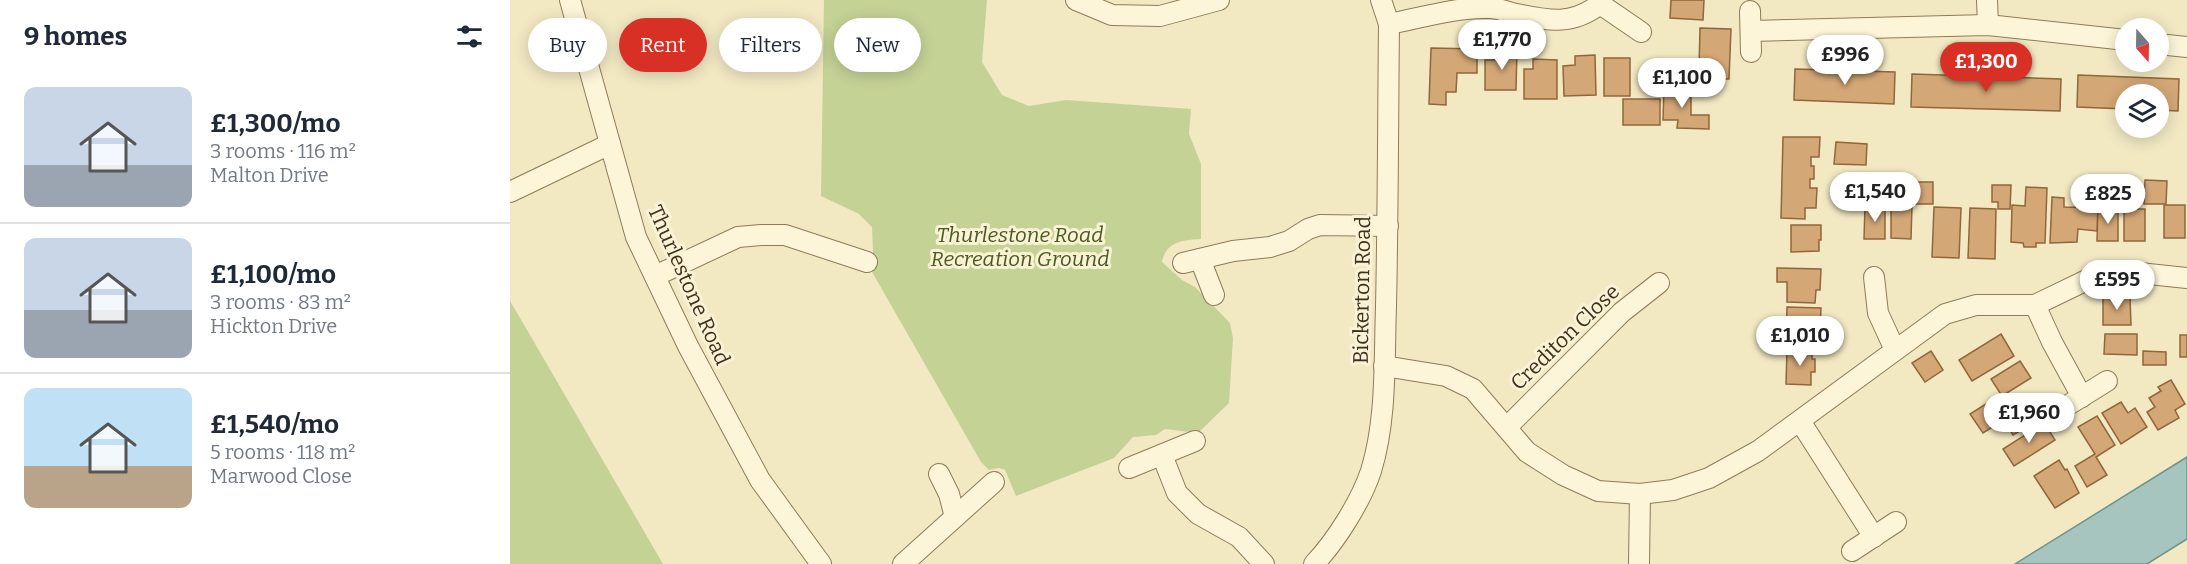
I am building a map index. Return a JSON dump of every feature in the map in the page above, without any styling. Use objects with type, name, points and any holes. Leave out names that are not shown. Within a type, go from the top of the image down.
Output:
[{"type":"street","name":"Thurlestone Road","points":[[570,0],[636,237],[688,346],[760,480],[803,543],[821,564]]},
{"type":"street","points":[[1076,0],[1112,15],[1160,16],[1219,0]]},
{"type":"street","name":"Bickerton Road","points":[[1314,564],[1356,504],[1371,470],[1381,422],[1388,226],[1389,24],[1381,0]]},
{"type":"street","points":[[1987,0],[1988,26]]},
{"type":"street","points":[[1389,24],[1461,10],[1490,8],[1543,19],[1572,19],[1587,14],[1600,2],[1641,32]]},
{"type":"street","points":[[1751,52],[1750,21],[1988,26],[2115,39]]},
{"type":"street","points":[[2169,45],[2187,47]]},
{"type":"street","points":[[510,192],[610,144]]},
{"type":"street","points":[[1214,295],[1192,261],[1233,251],[1270,247],[1320,225],[1388,226]]},
{"type":"street","points":[[655,276],[738,237],[761,235],[785,235],[867,262]]},
{"type":"street","points":[[1384,366],[1446,376],[1473,389],[1527,452],[1563,475],[1598,491],[1640,494],[1673,490],[1709,478],[1758,451],[1945,314],[1976,305],[2035,305],[2091,278],[2130,272],[2187,278]]},
{"type":"street","points":[[1874,277],[1878,313],[1894,350]]},
{"type":"street","name":"Crediton Close","points":[[1507,427],[1622,312],[1659,283]]},
{"type":"street","points":[[2035,305],[2082,397]]},
{"type":"street","points":[[2062,409],[2107,381]]},
{"type":"street","points":[[1800,421],[1874,537]]},
{"type":"street","points":[[1129,468],[1195,441]]},
{"type":"street","points":[[1162,455],[1177,493],[1198,514],[1239,537],[1264,564]]},
{"type":"street","points":[[939,474],[949,494],[955,517]]},
{"type":"street","points":[[903,564],[994,483]]},
{"type":"street","points":[[1639,564],[1640,494]]},
{"type":"street","points":[[1852,551],[1896,522]]},
{"type":"green space","name":"Thurlestone Road Recreation Ground","points":[[824,0],[987,0],[982,62],[1002,95],[1029,106],[1066,100],[1191,109],[1189,134],[1201,164],[1201,239],[1177,243],[1167,250],[1162,262],[1182,280],[1195,287],[1230,323],[1233,338],[1229,403],[1198,433],[1165,429],[1156,435],[1133,437],[1114,458],[1016,496],[1005,470],[999,468],[989,470],[981,462],[868,265],[873,253],[872,227],[859,214],[821,196]]},
{"type":"green space","points":[[510,301],[530,335],[663,564],[510,564]]},
{"type":"water","points":[[2187,457],[2187,539],[2147,564],[2015,564]]},
{"type":"building","points":[[1671,0],[1704,0],[1703,20],[1670,18]]},
{"type":"building","points":[[1700,28],[1731,29],[1729,79],[1714,79],[1715,69],[1699,68]]},
{"type":"building","points":[[1431,48],[1477,49],[1477,73],[1457,73],[1456,92],[1446,92],[1446,105],[1429,104]]},
{"type":"building","points":[[1494,49],[1517,50],[1516,90],[1485,90],[1485,60],[1494,60]]},
{"type":"building","points":[[1595,55],[1596,95],[1564,96],[1563,66],[1575,65],[1575,56]]},
{"type":"building","points":[[1604,58],[1630,58],[1630,96],[1604,96]]},
{"type":"building","points":[[1533,59],[1557,60],[1557,99],[1524,99],[1524,69],[1533,69]]},
{"type":"building","points":[[1795,69],[1895,72],[1894,104],[1794,100]]},
{"type":"building","points":[[1912,74],[2061,79],[2060,111],[1911,107]]},
{"type":"building","points":[[2078,75],[2179,79],[2178,111],[2169,111],[2169,84],[2115,84],[2115,109],[2077,107]]},
{"type":"building","points":[[1664,87],[1691,88],[1691,115],[1709,115],[1709,129],[1677,128],[1678,120],[1663,120]]},
{"type":"building","points":[[1623,99],[1660,99],[1660,125],[1623,125]]},
{"type":"building","points":[[1783,137],[1820,137],[1819,157],[1811,157],[1814,179],[1810,179],[1810,188],[1817,188],[1816,208],[1805,208],[1805,219],[1781,218]]},
{"type":"building","points":[[1836,142],[1867,144],[1866,165],[1834,164]]},
{"type":"building","points":[[2145,180],[2167,181],[2166,204],[2144,204]]},
{"type":"building","points":[[1913,182],[1933,182],[1933,204],[1912,204]]},
{"type":"building","points":[[1992,185],[2011,185],[2010,209],[1998,209],[1998,202],[1992,202]]},
{"type":"building","points":[[2026,187],[2047,188],[2045,243],[2036,243],[2036,247],[2024,247],[2023,243],[2011,242],[2012,205],[2025,206]]},
{"type":"building","points":[[2052,197],[2064,198],[2064,207],[2098,208],[2097,231],[2078,229],[2077,242],[2050,243]]},
{"type":"building","points":[[2164,205],[2185,205],[2185,238],[2164,238]]},
{"type":"building","points":[[1865,206],[1885,207],[1885,239],[1864,239]]},
{"type":"building","points":[[1891,206],[1912,206],[1911,239],[1891,238]]},
{"type":"building","points":[[1934,207],[1961,208],[1959,258],[1932,257]]},
{"type":"building","points":[[1970,208],[1996,209],[1995,259],[1968,258]]},
{"type":"building","points":[[2098,208],[2118,209],[2118,241],[2097,241]]},
{"type":"building","points":[[2124,209],[2145,209],[2145,241],[2124,241]]},
{"type":"building","points":[[1791,225],[1821,225],[1819,251],[1791,252]]},
{"type":"building","points":[[1777,268],[1821,269],[1820,290],[1816,290],[1815,303],[1787,302],[1787,282],[1777,282]]},
{"type":"building","points":[[2103,297],[2130,297],[2131,325],[2103,325]]},
{"type":"building","points":[[1787,307],[1821,308],[1820,331],[1814,331],[1814,343],[1786,342]]},
{"type":"building","points":[[2001,334],[2014,356],[1972,381],[1959,360]]},
{"type":"building","points":[[2105,334],[2137,334],[2137,355],[2104,354]]},
{"type":"building","points":[[2180,335],[2187,335],[2187,357],[2180,357]]},
{"type":"building","points":[[1787,349],[1812,350],[1815,372],[1811,372],[1811,385],[1786,384]]},
{"type":"building","points":[[1931,351],[1943,370],[1925,382],[1912,363]]},
{"type":"building","points":[[2143,351],[2166,352],[2166,365],[2143,365]]},
{"type":"building","points":[[2020,361],[2031,378],[2002,396],[1991,379]]},
{"type":"building","points":[[2171,380],[2185,404],[2175,410],[2179,418],[2158,430],[2147,412],[2155,407],[2149,398],[2161,391],[2158,387]]},
{"type":"building","points":[[2030,401],[2040,419],[2013,435],[2002,418]]},
{"type":"building","points":[[1989,402],[2002,421],[1983,433],[1970,414]]},
{"type":"building","points":[[2121,402],[2128,413],[2135,408],[2147,427],[2121,444],[2102,413]]},
{"type":"building","points":[[2097,416],[2115,445],[2096,457],[2107,475],[2087,487],[2075,466],[2095,454],[2078,427]]},
{"type":"building","points":[[2044,423],[2055,440],[2014,466],[2003,449]]},
{"type":"building","points":[[2059,460],[2065,470],[2067,469],[2079,493],[2055,508],[2034,476]]}]
